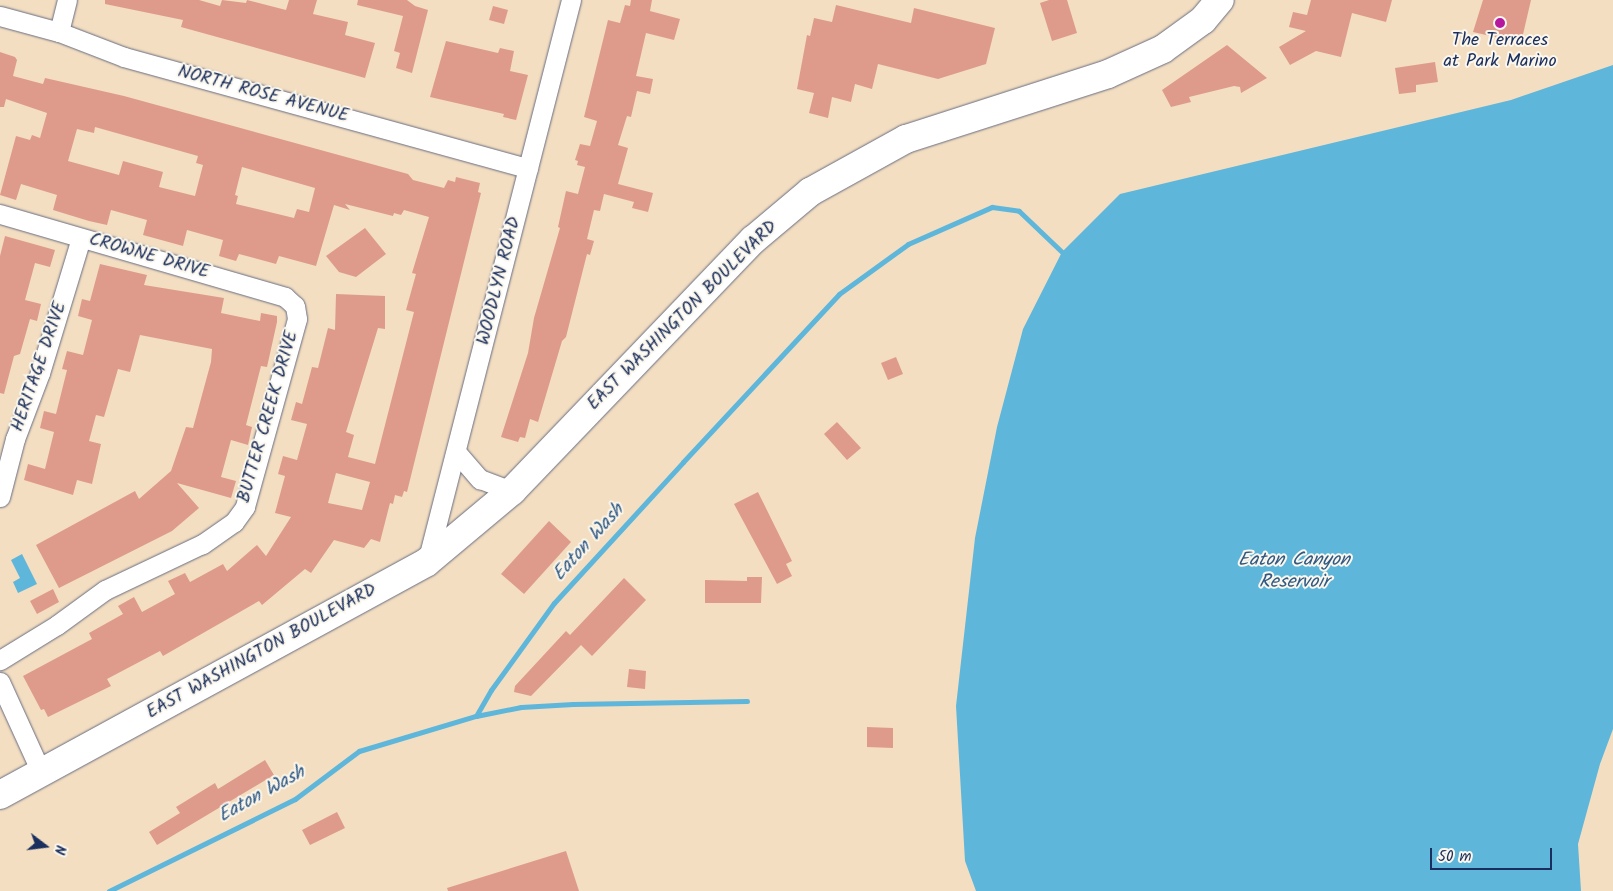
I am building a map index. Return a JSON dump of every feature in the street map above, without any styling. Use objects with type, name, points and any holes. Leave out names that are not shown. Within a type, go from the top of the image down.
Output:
[{"type":"main road","name":"EAST WASHINGTON BOULEVARD","points":[[0,795],[427,562],[512,491],[753,240],[810,192],[906,139],[1108,74],[1163,49],[1203,20],[1220,0]]},
{"type":"street","points":[[59,32],[67,0]]},
{"type":"street","name":"WOODLYN ROAD","points":[[427,562],[457,453],[571,0]]},
{"type":"street","name":"NORTH ROSE AVENUE","points":[[0,16],[59,32],[124,57],[528,168]]},
{"type":"street","name":"CROWNE DRIVE","points":[[0,214],[285,297],[295,306]]},
{"type":"street","name":"HERITAGE DRIVE","points":[[0,497],[15,439],[40,373],[81,238]]},
{"type":"street","name":"BUTTER CREEK DRIVE","points":[[0,660],[58,625],[105,590],[202,544],[234,522],[245,507],[297,320],[295,306]]},
{"type":"street","points":[[457,453],[480,480],[512,491]]},
{"type":"street","points":[[0,682],[41,772]]},
{"type":"water","name":"Eaton Canyon Reservoir","points":[[1613,65],[1613,729],[1600,764],[1578,844],[1581,891],[976,891],[965,861],[956,706],[975,538],[997,427],[1023,329],[1062,252],[1120,194],[1511,100]]},
{"type":"water","points":[[22,554],[37,584],[18,593],[13,582],[20,578],[11,560]]},
{"type":"building","points":[[105,0],[199,0],[220,6],[222,0],[246,3],[247,0],[286,10],[289,0],[317,0],[313,14],[348,22],[345,35],[375,43],[365,78],[181,27],[183,20],[105,4]]},
{"type":"building","points":[[358,0],[407,0],[415,6],[428,10],[412,73],[396,68],[400,53],[394,51],[403,16],[357,5]]},
{"type":"building","points":[[631,0],[652,0],[650,11],[680,19],[674,40],[646,33],[636,76],[653,79],[650,94],[637,91],[631,117],[627,116],[618,145],[628,148],[618,184],[653,193],[648,212],[632,208],[634,202],[604,194],[600,211],[594,210],[587,239],[594,241],[590,255],[587,254],[566,337],[562,341],[538,422],[530,419],[525,438],[520,437],[518,442],[501,437],[528,353],[534,318],[560,228],[558,227],[566,191],[578,194],[585,167],[577,165],[578,161],[575,160],[580,144],[590,146],[597,121],[584,117],[608,20],[620,23],[625,5],[630,6]]},
{"type":"building","points":[[1049,0],[1067,0],[1077,33],[1052,41],[1040,3]]},
{"type":"building","points":[[1311,0],[1392,0],[1386,22],[1352,13],[1341,57],[1316,51],[1290,65],[1279,47],[1306,31],[1289,27],[1293,12],[1307,15]]},
{"type":"building","name":"The Terraces at Park Marino","points":[[1483,0],[1531,0],[1521,43],[1473,32]]},
{"type":"building","points":[[836,5],[911,23],[914,8],[995,28],[986,64],[938,79],[878,64],[872,89],[855,84],[851,102],[832,97],[828,118],[809,113],[814,93],[797,89],[807,35],[810,36],[814,18],[832,22]]},
{"type":"building","points":[[493,6],[508,10],[504,24],[489,20]]},
{"type":"building","points":[[446,41],[498,53],[500,48],[514,51],[510,71],[528,75],[516,120],[503,117],[504,114],[430,97]]},
{"type":"building","points":[[1227,45],[1267,78],[1241,93],[1240,87],[1234,86],[1189,97],[1191,102],[1171,107],[1162,90]]},
{"type":"building","points":[[0,52],[15,57],[17,60],[13,76],[43,84],[45,78],[124,96],[408,174],[413,180],[444,188],[448,180],[455,182],[456,177],[480,183],[478,192],[481,193],[407,492],[404,491],[402,497],[395,495],[393,504],[390,503],[380,542],[371,539],[364,548],[334,540],[311,573],[305,569],[262,605],[259,601],[163,656],[160,651],[107,679],[111,686],[48,717],[44,709],[41,710],[23,676],[92,639],[89,633],[123,614],[118,606],[134,597],[142,612],[175,594],[168,581],[185,573],[190,582],[223,564],[227,571],[257,545],[266,556],[291,517],[275,513],[285,476],[278,474],[283,456],[297,460],[307,424],[291,420],[296,402],[302,404],[312,367],[318,368],[328,328],[335,330],[336,294],[385,296],[385,329],[378,328],[346,432],[354,435],[348,457],[375,464],[414,312],[406,310],[416,274],[412,273],[429,217],[404,210],[401,215],[394,213],[393,216],[345,204],[350,210],[334,205],[316,266],[279,256],[276,264],[239,254],[236,261],[219,256],[223,240],[187,230],[183,246],[143,235],[147,220],[111,210],[107,225],[89,221],[53,210],[57,195],[21,184],[16,200],[0,195],[16,136],[30,140],[32,135],[40,138],[47,113],[6,99],[4,107],[0,107]],"holes":[[[95,127],[198,156],[196,163],[203,165],[195,196],[159,187],[163,172],[123,161],[119,175],[68,161],[77,129],[94,133]],[[242,167],[315,188],[309,212],[297,209],[294,218],[236,204],[238,196],[235,195]],[[336,473],[370,482],[362,510],[328,503]]]},
{"type":"building","points":[[1435,62],[1438,82],[1416,85],[1416,92],[1399,94],[1395,68]]},
{"type":"building","points":[[365,228],[386,254],[356,277],[339,272],[326,256]]},
{"type":"building","points":[[5,236],[55,250],[50,267],[35,263],[25,300],[41,304],[37,321],[30,319],[20,354],[14,356],[4,394],[0,393],[0,256]]},
{"type":"building","points":[[100,264],[147,275],[144,285],[224,298],[221,313],[260,321],[261,313],[277,316],[277,322],[267,367],[261,366],[246,425],[252,427],[248,445],[231,440],[221,477],[236,481],[231,498],[177,483],[199,508],[172,531],[59,588],[36,545],[135,491],[139,499],[171,471],[186,427],[193,428],[211,362],[212,349],[140,335],[130,372],[118,369],[104,417],[96,415],[89,441],[101,444],[92,484],[77,480],[73,495],[24,480],[28,464],[45,469],[54,432],[40,428],[44,411],[56,414],[67,370],[62,369],[67,351],[83,355],[92,320],[78,316],[82,299],[90,301]]},
{"type":"building","points":[[896,357],[903,374],[888,380],[881,363]]},
{"type":"building","points":[[837,422],[861,448],[847,460],[824,434]]},
{"type":"building","points":[[758,492],[792,561],[786,564],[792,576],[777,584],[734,504]]},
{"type":"building","points":[[549,521],[571,542],[524,594],[501,574]]},
{"type":"building","points":[[747,577],[762,577],[761,603],[705,603],[705,580],[747,581]]},
{"type":"building","points":[[624,578],[646,600],[592,656],[581,645],[531,696],[514,692],[515,686],[566,631],[570,635]]},
{"type":"building","points":[[53,589],[59,602],[37,614],[30,601]]},
{"type":"building","points":[[629,669],[646,671],[645,689],[627,687]]},
{"type":"building","points":[[867,727],[893,728],[893,748],[867,747]]},
{"type":"building","points":[[265,760],[274,775],[157,845],[149,832],[180,813],[176,807],[215,783],[218,789]]},
{"type":"building","points":[[337,812],[345,828],[310,845],[302,830]]},
{"type":"building","points":[[566,851],[579,891],[448,891],[447,888]]},
{"type":"waterway","name":"Eaton Wash","points":[[109,891],[295,799],[359,751],[476,716],[491,690],[554,603],[683,462],[839,294],[908,244],[992,207],[1019,211],[1062,252]]},
{"type":"waterway","points":[[476,716],[521,707],[573,704],[747,701]]},
{"type":"place","name":"The Terraces at Park Marino","points":[[1500,23]]}]
